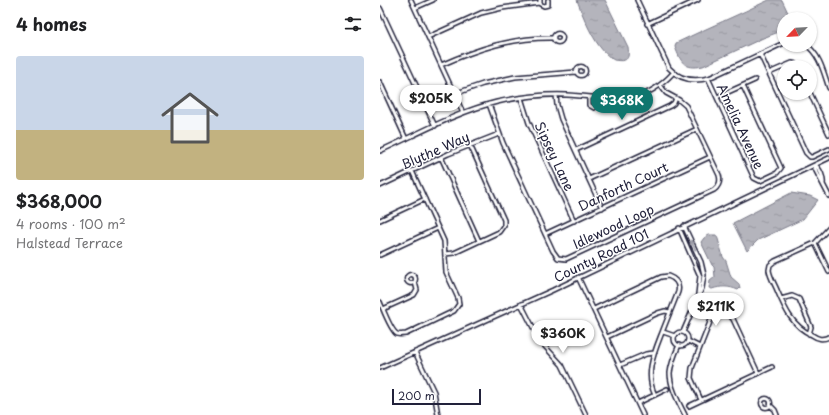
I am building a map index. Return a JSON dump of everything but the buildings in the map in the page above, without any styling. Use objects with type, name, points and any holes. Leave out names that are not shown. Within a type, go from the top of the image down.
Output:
[{"type":"street","points":[[411,0],[463,113]]},
{"type":"street","points":[[415,8],[433,0]]},
{"type":"street","points":[[428,37],[481,13],[540,1],[541,5],[545,6],[548,4],[548,0]]},
{"type":"street","points":[[636,0],[666,64],[674,73],[690,80],[696,81],[708,78],[777,46]]},
{"type":"street","points":[[648,24],[698,0]]},
{"type":"street","points":[[380,8],[435,126]]},
{"type":"street","points":[[441,65],[475,51],[499,44],[522,40],[554,38]]},
{"type":"street","points":[[814,52],[829,81]]},
{"type":"street","points":[[760,54],[808,156],[812,157],[829,149]]},
{"type":"street","points":[[769,73],[777,70]]},
{"type":"street","points":[[454,94],[483,84],[515,77],[576,72]]},
{"type":"street","points":[[380,151],[463,113],[489,104],[521,98],[556,95],[620,100],[646,93],[660,86],[674,73]]},
{"type":"street","points":[[826,77],[829,88]]},
{"type":"street","name":"Amelia Avenue","points":[[708,78],[755,180],[762,181],[777,173],[781,168],[742,86]]},
{"type":"street","points":[[717,98],[755,80]]},
{"type":"street","points":[[380,82],[406,139]]},
{"type":"street","name":"Idlewood Loop","points":[[489,104],[499,134],[555,256],[560,259],[566,259],[714,190],[720,184],[720,178],[686,106],[676,98],[669,96],[660,86]]},
{"type":"street","points":[[556,95],[558,111],[602,208]]},
{"type":"street","points":[[589,97],[589,105],[594,108],[597,106],[599,98]]},
{"type":"street","name":"Sipsey Lane","points":[[521,98],[532,130],[574,221]]},
{"type":"street","points":[[576,150],[670,106],[674,103],[676,98]]},
{"type":"street","points":[[813,100],[829,134]]},
{"type":"street","points":[[589,179],[697,129]]},
{"type":"street","name":"Blythe Way","points":[[380,186],[440,157],[499,134]]},
{"type":"street","points":[[445,254],[454,253],[499,232],[503,228],[504,223],[470,145]]},
{"type":"street","points":[[440,157],[479,241]]},
{"type":"street","name":"Danforth Court","points":[[545,234],[710,157]]},
{"type":"street","name":"County Road 101","points":[[380,368],[521,304],[829,158]]},
{"type":"street","points":[[815,165],[818,167],[824,180],[823,184],[829,196]]},
{"type":"street","points":[[380,302],[393,330],[400,335],[406,334],[456,309],[459,301],[446,272],[444,241],[412,171]]},
{"type":"street","points":[[380,220],[425,199]]},
{"type":"street","points":[[684,226],[703,267],[704,282],[684,332]]},
{"type":"street","points":[[380,255],[438,228]]},
{"type":"street","points":[[680,228],[700,276],[697,297]]},
{"type":"street","points":[[829,228],[815,243],[775,261],[770,266],[769,273],[790,318],[799,328],[821,339],[829,337]]},
{"type":"street","points":[[815,243],[829,272]]},
{"type":"street","points":[[594,309],[661,277],[668,276],[677,281],[679,289],[654,353],[651,365],[652,389],[655,395]]},
{"type":"street","points":[[578,277],[643,415]]},
{"type":"street","points":[[384,310],[414,295],[417,290],[414,282]]},
{"type":"street","points":[[781,300],[792,296],[799,300],[812,327],[809,334]]},
{"type":"street","points":[[521,304],[540,341],[562,365],[586,415]]},
{"type":"street","points":[[607,337],[658,313],[665,311],[670,312]]},
{"type":"street","points":[[701,400],[691,378],[692,368],[712,317],[718,313],[723,312],[728,314],[733,319],[758,374]]},
{"type":"street","points":[[663,332],[675,336]]},
{"type":"street","points":[[675,336],[679,332],[684,332]]},
{"type":"street","points":[[684,332],[688,337],[688,341]]},
{"type":"street","points":[[675,336],[676,342],[679,345]]},
{"type":"street","points":[[679,345],[685,345],[688,341]]},
{"type":"street","points":[[688,341],[700,347]]},
{"type":"street","points":[[679,345],[673,360],[670,374],[674,392],[685,415]]},
{"type":"street","points":[[416,352],[434,392],[438,415]]},
{"type":"street","points":[[620,365],[646,354],[654,353]]},
{"type":"street","points":[[688,406],[772,367]]},
{"type":"street","points":[[638,403],[668,389]]},
{"type":"street","points":[[770,405],[775,410],[777,415]]},
{"type":"water","points":[[577,0],[605,0],[628,47],[628,57],[626,59],[622,61],[614,60],[596,42]]},
{"type":"water","points":[[769,0],[782,0],[788,12],[777,12],[777,33],[703,66],[691,67],[684,64],[681,61],[675,47],[676,43]]},
{"type":"water","points":[[791,193],[810,196],[818,200],[803,219],[758,240],[747,251],[733,223]]},
{"type":"water","points":[[709,235],[716,235],[731,277],[739,284],[740,288],[738,290],[725,287],[709,288],[710,281],[715,277],[714,267],[701,242]]}]
